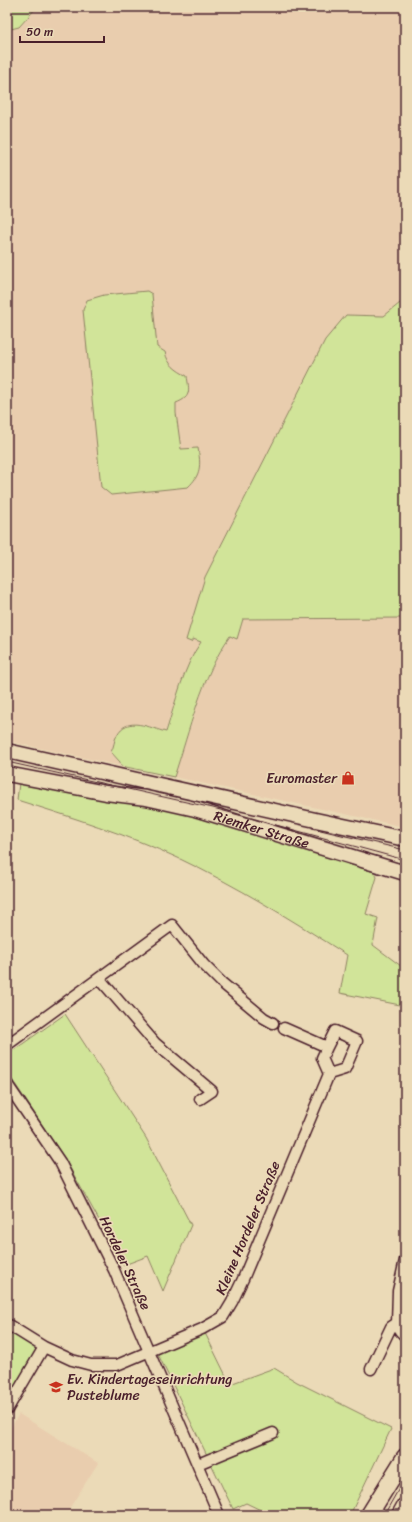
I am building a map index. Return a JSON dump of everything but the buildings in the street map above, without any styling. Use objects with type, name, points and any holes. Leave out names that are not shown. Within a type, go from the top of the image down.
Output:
[{"type":"main road","name":"Riemker Straße","points":[[7,751],[320,822],[405,839]]},
{"type":"main road","name":"Riemker Straße","points":[[7,774],[146,798],[194,809],[405,873]]},
{"type":"main road","points":[[369,1515],[405,1457]]},
{"type":"main road","points":[[400,1515],[405,1506]]},
{"type":"street","points":[[7,1045],[172,925],[204,965],[222,983],[264,1018],[273,1023]]},
{"type":"street","points":[[99,978],[155,1043],[212,1091],[200,1099]]},
{"type":"street","points":[[284,1028],[327,1046]]},
{"type":"street","points":[[335,1031],[357,1041],[345,1069],[329,1074],[322,1058],[327,1046],[335,1031]]},
{"type":"street","name":"Kleine Hordeler Straße","points":[[7,1324],[44,1347],[72,1360],[91,1365],[117,1365],[202,1329],[223,1317],[232,1302],[329,1074]]},
{"type":"street","name":"Hordeler Straße","points":[[7,1084],[60,1162],[114,1270],[219,1515]]},
{"type":"street","points":[[405,1260],[398,1291],[397,1323],[405,1336]]},
{"type":"street","points":[[371,1369],[392,1327],[397,1323]]},
{"type":"street","points":[[7,1410],[44,1347]]},
{"type":"street","points":[[198,1464],[273,1433]]},
{"type":"shaded area","points":[[37,7],[405,7],[405,299],[384,316],[346,315],[193,639],[201,641],[180,687],[165,732],[142,724],[127,725],[124,727],[120,731],[112,750],[112,754],[121,766],[7,741],[7,30],[19,27]]},
{"type":"shaded area","points":[[405,618],[405,827],[174,777],[199,700],[211,670],[220,652],[231,636],[237,639],[243,619]]},
{"type":"shaded area","points":[[19,1414],[98,1463],[69,1509],[75,1512],[73,1515],[7,1515],[7,1434]]},
{"type":"green space","points":[[7,7],[37,7],[19,27],[7,30]]},
{"type":"green space","points":[[147,291],[152,294],[157,347],[165,352],[166,357],[173,367],[187,376],[189,389],[187,396],[176,403],[181,449],[198,448],[200,465],[198,474],[188,487],[111,495],[101,487],[83,310],[87,300],[104,295]]},
{"type":"green space","points":[[405,299],[405,618],[243,619],[237,639],[230,636],[211,669],[197,704],[174,777],[121,766],[120,762],[111,752],[116,737],[121,729],[133,724],[139,724],[166,732],[185,673],[195,651],[201,642],[193,639],[191,642],[186,640],[205,577],[325,340],[346,315],[384,316]]},
{"type":"green space","points":[[19,783],[185,812],[374,872],[377,877],[366,914],[378,918],[373,945],[405,969],[405,1006],[340,993],[347,955],[264,904],[222,880],[178,858],[78,819],[17,800]]},
{"type":"green space","points":[[65,1014],[146,1138],[191,1225],[163,1291],[148,1256],[124,1265],[65,1159],[7,1072],[7,1055]]},
{"type":"green space","points":[[7,1324],[44,1347],[7,1410]]},
{"type":"green space","points":[[205,1333],[230,1384],[274,1368],[297,1382],[391,1429],[350,1515],[271,1515],[246,1503],[233,1509],[157,1352]]},
{"type":"tram line","points":[[7,762],[213,808],[405,860]]},
{"type":"tram line","points":[[312,828],[405,850]]},
{"type":"tram line","points":[[384,1515],[405,1478]]},
{"type":"place","name":"Euromaster","points":[[348,778]]},
{"type":"place","name":"Ev. Kindertageseinrichtung Pusteblume","points":[[56,1387]]}]
